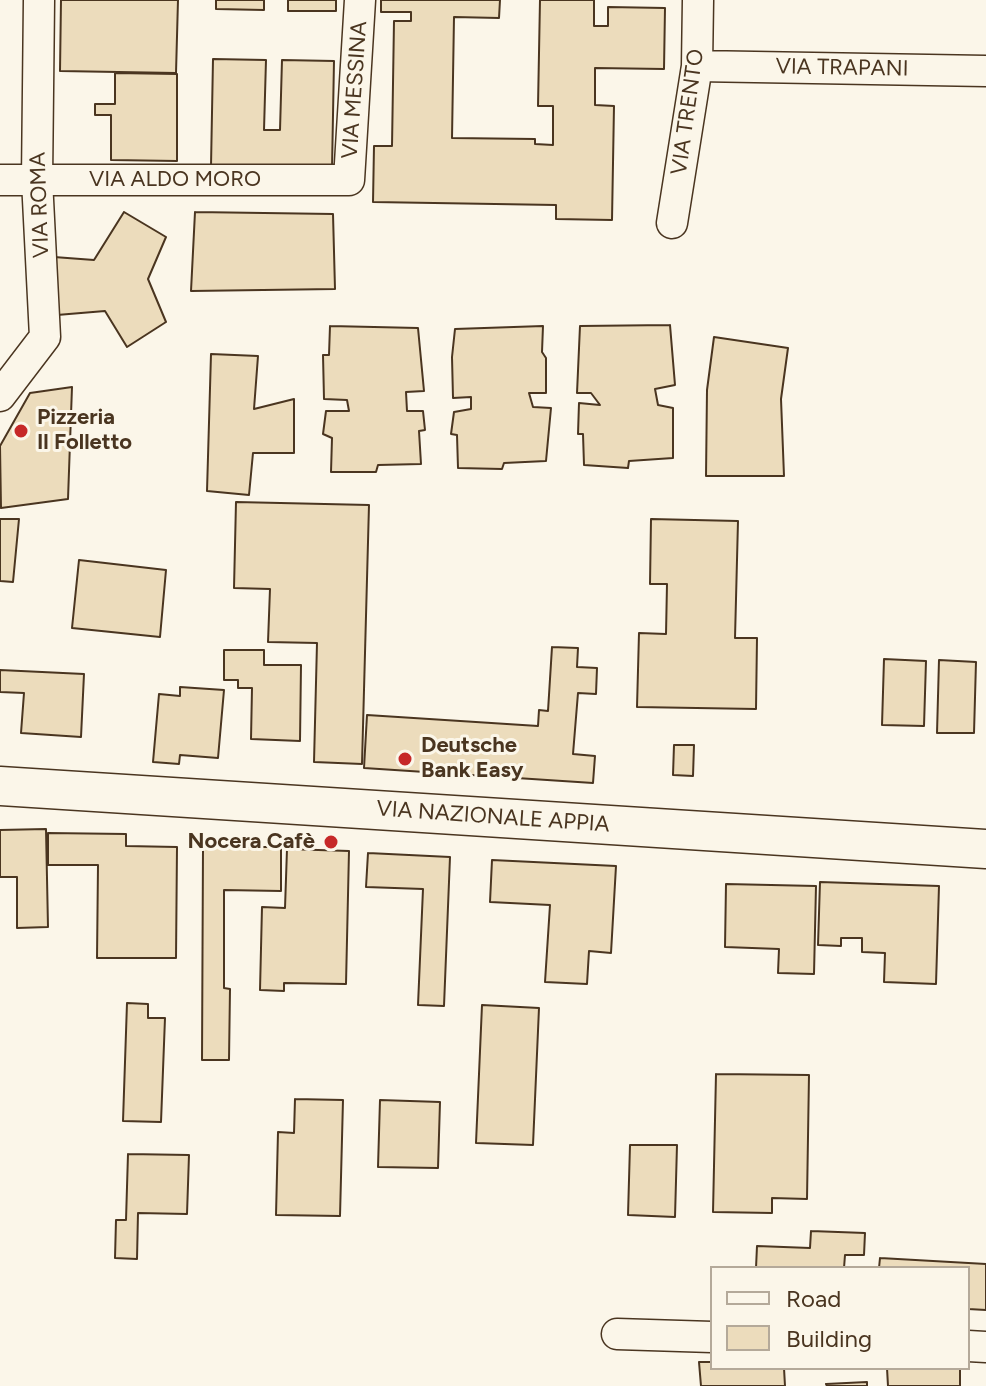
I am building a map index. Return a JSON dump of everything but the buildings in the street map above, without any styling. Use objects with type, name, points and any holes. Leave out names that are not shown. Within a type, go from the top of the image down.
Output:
[{"type":"main road","name":"VIA NAZIONALE APPIA","points":[[0,786],[986,849]]},
{"type":"street","name":"VIA ROMA","points":[[0,396],[45,337],[37,180],[39,0]]},
{"type":"street","name":"VIA MESSINA","points":[[349,180],[360,0]]},
{"type":"street","name":"VIA TRENTO","points":[[672,223],[697,66],[698,0]]},
{"type":"street","name":"VIA TRAPANI","points":[[697,66],[986,71]]},
{"type":"street","name":"VIA ALDO MORO","points":[[0,180],[349,180]]},
{"type":"street","points":[[617,1334],[710,1337]]},
{"type":"place","name":"Pizzeria Il Folletto","points":[[21,431]]},
{"type":"place","name":"Deutsche Bank Easy","points":[[405,759]]},
{"type":"place","name":"Nocera Cafè","points":[[331,842]]}]
